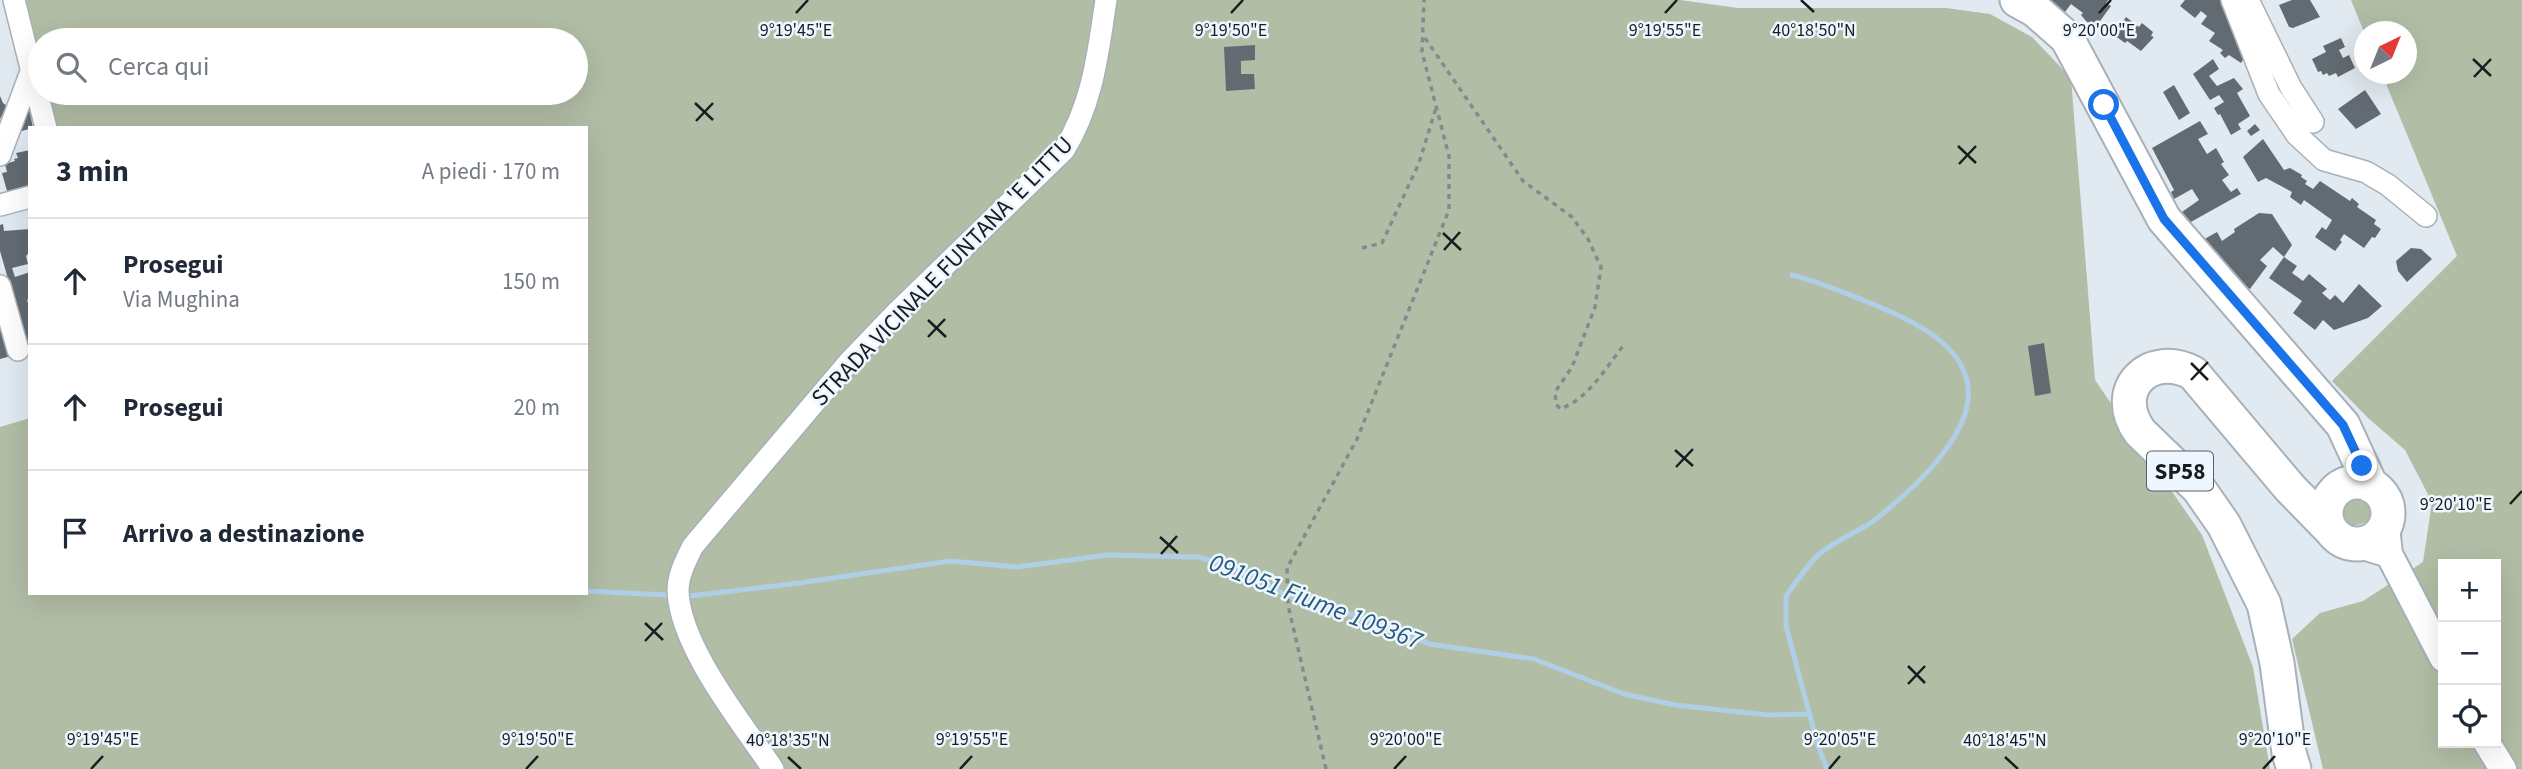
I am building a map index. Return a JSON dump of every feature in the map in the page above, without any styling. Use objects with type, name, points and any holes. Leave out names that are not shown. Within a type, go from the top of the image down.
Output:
[{"type":"main road","points":[[2017,0],[2035,10],[2067,38],[2164,219],[2343,425],[2343,500],[2346,542],[2378,542],[2389,514],[2386,500],[2343,500]]},
{"type":"main road","name":"SP58","points":[[2294,769],[2289,753],[2277,663],[2264,604],[2224,525],[2199,488],[2132,422],[2129,396],[2134,383],[2143,373],[2168,364],[2193,373],[2290,488],[2343,500]]},
{"type":"street","points":[[14,0],[28,54]]},
{"type":"street","name":"STRADA VICINALE FUNTANA 'E LITTU","points":[[773,769],[698,657],[681,614],[678,589],[682,568],[693,546],[849,362],[1064,150],[1078,127],[1094,79],[1106,0]]},
{"type":"street","points":[[2232,0],[2269,94],[2297,135],[2324,160],[2366,172],[2426,216]]},
{"type":"street","points":[[2248,0],[2291,88],[2313,122]]},
{"type":"street","points":[[0,155],[28,80]]},
{"type":"street","points":[[41,105],[46,126]]},
{"type":"street","points":[[0,205],[28,198]]},
{"type":"street","points":[[0,286],[18,350]]},
{"type":"street","points":[[2378,542],[2438,648]]},
{"type":"street","points":[[2490,748],[2503,769]]},
{"type":"path","points":[[1326,769],[1288,605],[1287,568],[1357,439],[1449,210],[1449,156],[1422,52],[1424,0]]},
{"type":"path","points":[[1424,36],[1523,181],[1572,217],[1588,239],[1601,267],[1595,307],[1572,367],[1555,392],[1556,404],[1560,409],[1574,404],[1623,346]]},
{"type":"path","points":[[1363,248],[1382,243],[1419,163],[1436,106]]},
{"type":"green space","points":[[9,0],[1680,0],[1738,8],[1946,8],[1990,14],[2032,37],[2071,78],[2095,380],[2202,535],[2253,667],[2270,769],[0,769],[0,427],[28,419],[28,595],[588,595],[588,126],[45,126],[39,105],[588,105],[588,28],[28,28],[28,66]]},
{"type":"green space","points":[[2351,0],[2522,0],[2522,769],[2323,769],[2292,639],[2320,613],[2363,601],[2423,562],[2432,502],[2405,450],[2368,418],[2332,381],[2457,256],[2386,84],[2417,84],[2417,21],[2360,21]]},
{"type":"green space","points":[[2350,471],[2381,499],[2373,517],[2357,525],[2343,524],[2326,502],[2332,482]]},
{"type":"building","points":[[2049,0],[2108,0],[2106,3],[2111,6],[2095,28],[2081,15],[2083,13],[2071,4],[2065,12]]},
{"type":"building","points":[[2185,0],[2223,0],[2246,55],[2241,63],[2229,55],[2225,58],[2220,53],[2223,50],[2209,41],[2215,33],[2201,24],[2207,16],[2201,11],[2195,18],[2180,6]]},
{"type":"building","points":[[2292,0],[2310,0],[2320,17],[2293,28],[2289,27],[2279,5]]},
{"type":"building","points":[[2126,17],[2139,27],[2142,23],[2153,32],[2151,36],[2154,37],[2141,51],[2114,35]]},
{"type":"building","points":[[2341,38],[2345,47],[2339,50],[2343,58],[2349,55],[2354,69],[2338,77],[2336,73],[2329,76],[2327,73],[2323,75],[2321,71],[2318,72],[2312,59],[2326,52],[2323,46]]},
{"type":"building","points":[[1255,45],[1255,60],[1241,61],[1241,74],[1254,74],[1255,89],[1226,91],[1224,47]]},
{"type":"building","points":[[2213,59],[2219,69],[2209,76],[2217,86],[2234,78],[2243,89],[2237,93],[2250,116],[2238,124],[2241,129],[2231,135],[2214,108],[2224,102],[2219,95],[2210,100],[2193,74]]},
{"type":"building","points":[[2174,85],[2190,113],[2179,120],[2163,92]]},
{"type":"building","points":[[2365,90],[2381,114],[2356,129],[2338,109]]},
{"type":"building","points":[[0,96],[7,106],[0,119]]},
{"type":"building","points":[[23,105],[29,108],[33,126],[14,133]]},
{"type":"building","points":[[2200,121],[2208,134],[2198,139],[2207,154],[2216,148],[2224,162],[2221,164],[2229,175],[2222,180],[2231,192],[2237,188],[2241,194],[2189,223],[2182,212],[2199,200],[2192,189],[2174,199],[2171,192],[2174,190],[2152,148]]},
{"type":"building","points":[[2255,124],[2260,130],[2251,136],[2247,131]]},
{"type":"building","points":[[2263,139],[2284,170],[2290,168],[2302,175],[2307,181],[2305,184],[2313,189],[2320,181],[2359,204],[2357,207],[2376,220],[2374,224],[2381,229],[2375,238],[2372,237],[2364,248],[2344,234],[2335,251],[2315,237],[2322,227],[2326,230],[2332,220],[2304,200],[2301,205],[2290,197],[2292,192],[2266,178],[2258,182],[2243,157]]},
{"type":"building","points":[[28,150],[28,185],[7,191],[2,173],[7,172],[5,164],[18,158],[16,153]]},
{"type":"building","points":[[2259,213],[2272,214],[2292,245],[2284,257],[2273,247],[2260,260],[2267,266],[2250,289],[2201,241],[2217,232],[2222,241],[2235,232],[2234,229]]},
{"type":"building","points":[[3,224],[4,231],[28,229],[28,264],[12,268],[15,277],[28,273],[28,345],[0,251],[0,225]]},
{"type":"building","points":[[2411,248],[2421,249],[2432,259],[2407,282],[2398,271],[2396,261]]},
{"type":"building","points":[[2284,257],[2297,266],[2292,273],[2303,281],[2309,274],[2327,289],[2322,293],[2330,300],[2335,295],[2343,303],[2359,284],[2382,306],[2368,318],[2334,330],[2323,320],[2315,330],[2293,313],[2302,301],[2269,278]]},
{"type":"building","points":[[4,330],[11,356],[0,359],[0,331]]},
{"type":"building","points":[[2044,343],[2051,393],[2035,396],[2028,346]]},
{"type":"waterway","points":[[1792,275],[1882,308],[1932,334],[1961,364],[1968,393],[1960,427],[1939,459],[1877,518],[1823,551],[1803,572],[1786,596],[1786,626],[1818,746],[1827,769]]},
{"type":"waterway","name":"091051 Fiume 109367","points":[[690,596],[950,561],[1017,567],[1108,555],[1199,557],[1233,567],[1290,597],[1388,625],[1429,644],[1534,659],[1624,694],[1675,705],[1768,715],[1810,714]]},
{"type":"waterway","name":"091051 Fiume 109367","points":[[588,591],[668,595]]},
{"type":"route","points":[[2104,105],[2164,219],[2343,425],[2362,466]]}]
